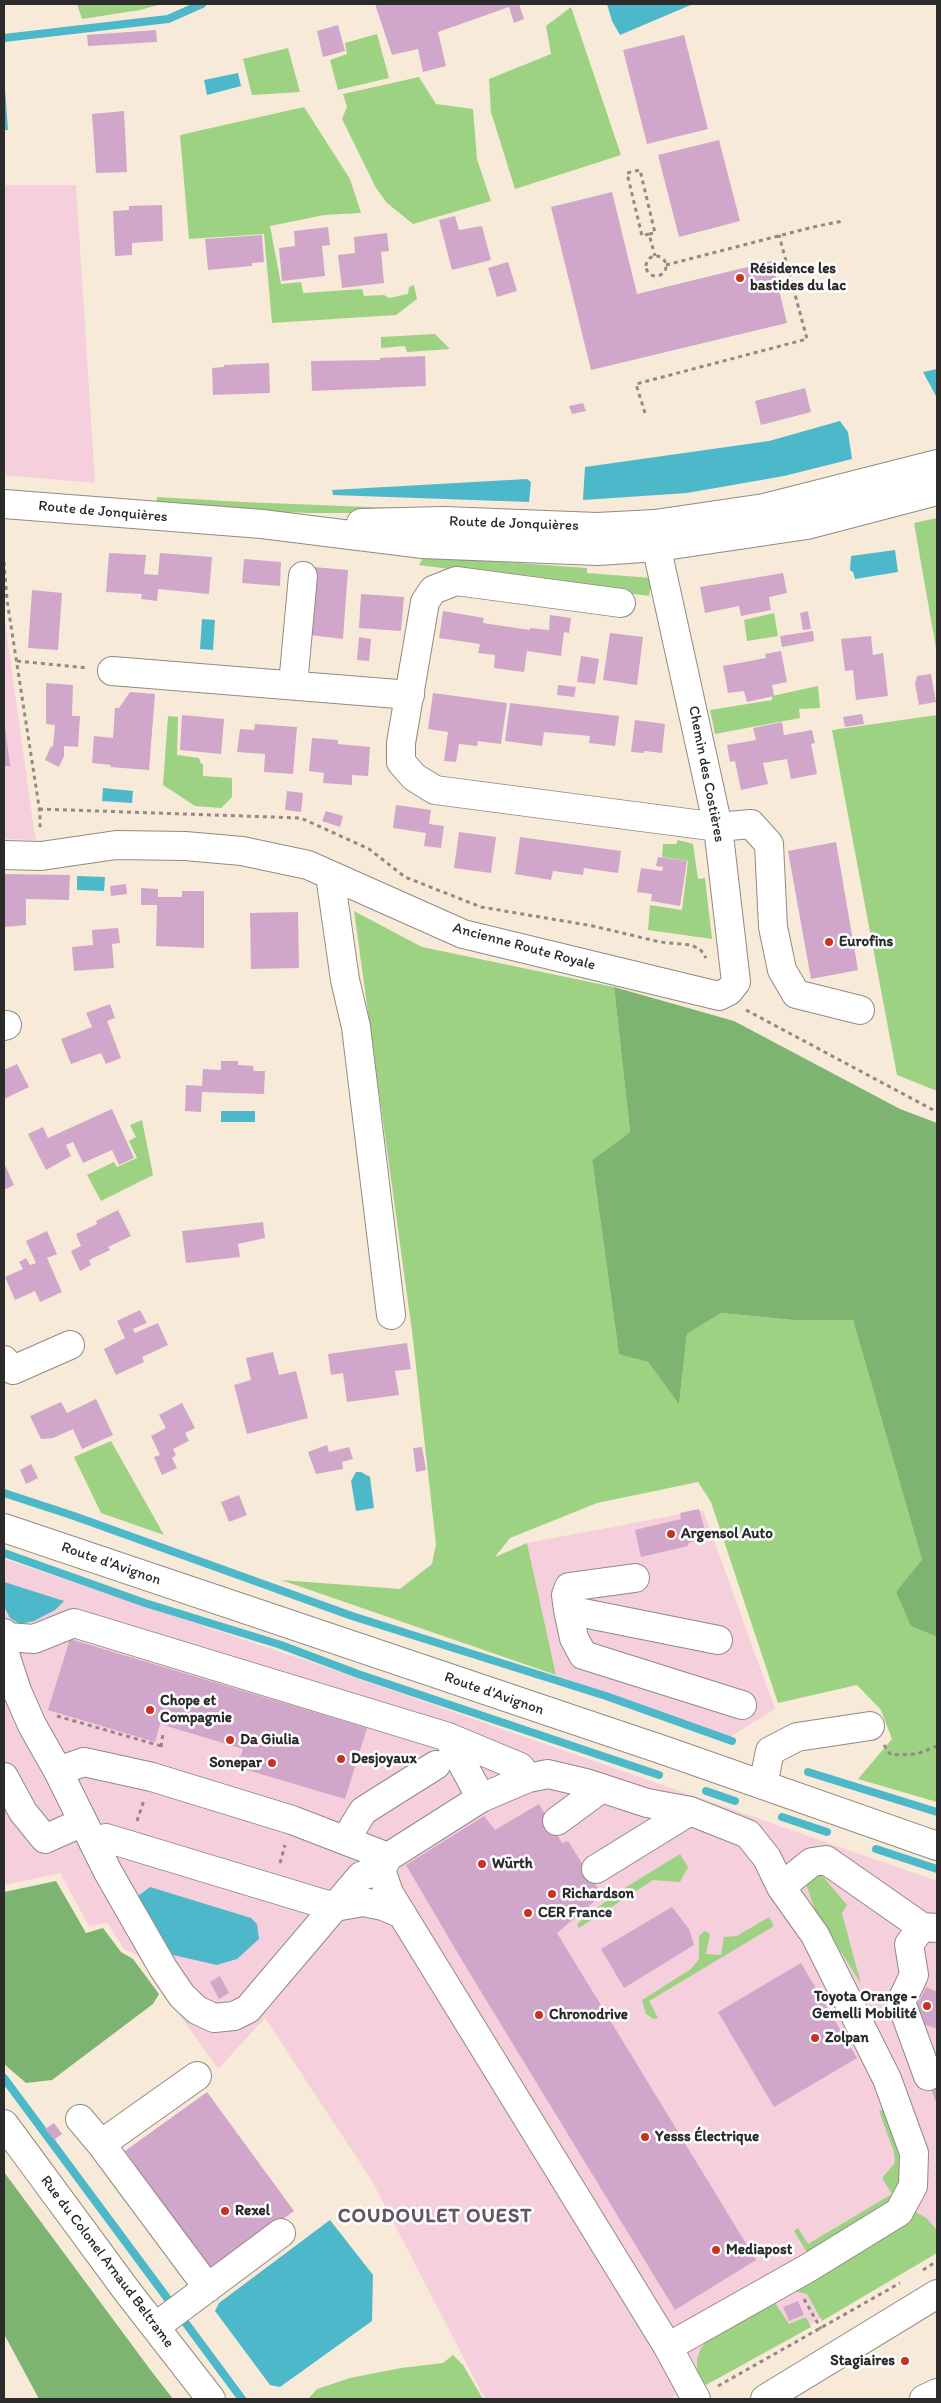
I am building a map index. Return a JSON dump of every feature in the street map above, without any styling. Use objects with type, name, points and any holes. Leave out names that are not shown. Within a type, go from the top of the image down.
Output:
[{"type":"street","name":"Route de Jonquières","points":[[262,524],[444,521],[539,526],[655,524],[764,508],[937,464]]},
{"type":"street","name":"Route de Jonquières","points":[[4,504],[262,524],[423,544],[598,551],[658,547],[807,525],[937,491]]},
{"type":"street","name":"Route de Jonquières","points":[[658,547],[665,538],[675,534],[737,525],[764,508]]},
{"type":"street","points":[[539,526],[544,538],[556,540],[570,550]]},
{"type":"street","points":[[620,526],[626,534],[637,538],[648,537],[658,547]]},
{"type":"street","name":"Chemin des Costières","points":[[658,547],[660,565],[686,674],[718,827],[736,982],[729,991],[719,996]]},
{"type":"street","points":[[293,685],[303,576]]},
{"type":"street","points":[[621,603],[456,581],[444,584],[433,590],[425,602],[401,743],[401,762],[414,777],[435,790],[718,827],[752,824],[769,844],[773,927],[782,970],[796,994],[860,1010]]},
{"type":"street","points":[[112,670],[410,695]]},
{"type":"street","name":"Ancienne Route Royale","points":[[4,855],[41,856],[116,845],[185,846],[242,852],[308,865],[463,934],[719,996]]},
{"type":"street","points":[[330,875],[345,980],[356,1027],[390,1315]]},
{"type":"street","points":[[4,1360],[13,1370],[70,1345]]},
{"type":"street","name":"Route d'Avignon","points":[[4,1528],[763,1785],[937,1846]]},
{"type":"street","points":[[635,1578],[569,1587],[566,1595],[568,1610],[574,1638],[583,1655],[742,1705]]},
{"type":"street","points":[[568,1610],[718,1640]]},
{"type":"street","points":[[4,1633],[8,1637],[34,1639],[74,1623],[448,1737],[520,1767],[528,1778]]},
{"type":"street","points":[[4,1652],[17,1691],[32,1725],[58,1771],[139,1928],[182,1996],[197,2010],[214,2018],[234,2016],[248,2009],[362,1876],[481,1798],[528,1778],[548,1774],[602,1788],[647,1803],[690,1812],[748,1834],[767,1858],[781,1887],[815,1935],[887,2079],[914,2153],[913,2186],[899,2212],[808,2268],[668,2347]]},
{"type":"street","points":[[763,1785],[770,1751],[797,1737],[870,1726]]},
{"type":"street","points":[[448,1737],[481,1798]]},
{"type":"street","points":[[58,1771],[84,1762],[152,1777],[218,1796],[346,1840],[384,1863],[389,1893],[668,2347],[704,2395]]},
{"type":"street","points":[[346,1840],[363,1811],[436,1765]]},
{"type":"street","points":[[4,1777],[23,1812],[44,1838],[88,1832],[335,1907],[362,1902],[383,1906],[402,1914]]},
{"type":"street","points":[[557,1821],[602,1788]]},
{"type":"street","points":[[596,1868],[690,1812]]},
{"type":"street","points":[[781,1887],[812,1862],[826,1860],[930,1928],[909,1944],[914,1975],[901,2002],[928,2076]]},
{"type":"street","points":[[101,2144],[197,2076]]},
{"type":"street","points":[[80,2119],[101,2144],[208,2288]]},
{"type":"street","name":"Rue du Colonel Arnaud Beltrame","points":[[4,2124],[211,2399]]},
{"type":"street","points":[[155,2326],[280,2233]]},
{"type":"street","points":[[779,2396],[937,2294]]},
{"type":"street","points":[[924,2399],[937,2393]]},
{"type":"path","points":[[640,170],[655,233],[649,234],[642,236],[627,173],[640,170]]},
{"type":"path","points":[[666,265],[779,235],[843,221]]},
{"type":"path","points":[[649,234],[655,256]]},
{"type":"path","points":[[645,413],[636,384],[807,339],[779,235]]},
{"type":"path","points":[[655,256],[661,257],[666,265],[664,271],[659,275],[650,273],[646,264],[649,259],[655,256]]},
{"type":"path","points":[[4,562],[40,813],[41,856]]},
{"type":"path","points":[[17,661],[112,670]]},
{"type":"path","points":[[719,996],[937,1112]]},
{"type":"path","points":[[50,1719],[55,1716],[161,1746]]},
{"type":"path","points":[[870,1726],[891,1755],[917,1754],[937,1746]]},
{"type":"path","points":[[159,1752],[163,1733]]},
{"type":"path","points":[[136,1824],[145,1799]]},
{"type":"path","points":[[278,1869],[286,1842]]},
{"type":"path","points":[[921,2271],[937,2261]]},
{"type":"path","points":[[704,2395],[904,2281]]},
{"type":"shaded area","points":[[4,185],[76,185],[95,483],[4,475]]},
{"type":"shaded area","points":[[4,614],[34,830],[36,840],[4,839]]},
{"type":"shaded area","points":[[703,1510],[775,1709],[728,1738],[556,1675],[527,1543]]},
{"type":"shaded area","points":[[4,1559],[319,1665],[937,1881],[937,2248],[727,2373],[668,2399],[485,2399],[372,2181],[265,2018],[218,2069],[138,1956],[124,1949],[107,1923],[89,1926],[60,1873],[4,1885]]},
{"type":"green space","points":[[77,4],[162,4],[140,10],[82,19]]},
{"type":"green space","points":[[571,7],[621,155],[515,189],[491,112],[489,79],[551,54],[546,26]]},
{"type":"green space","points":[[377,34],[389,78],[338,90],[330,60],[347,54],[345,43]]},
{"type":"green space","points":[[288,48],[300,92],[252,95],[243,59]]},
{"type":"green space","points":[[419,77],[436,104],[473,109],[477,159],[491,201],[413,224],[387,203],[376,188],[342,119],[347,107],[343,94]]},
{"type":"green space","points":[[304,107],[350,179],[361,213],[324,215],[270,226],[281,284],[301,282],[303,293],[362,289],[364,296],[384,295],[389,298],[408,294],[409,287],[414,285],[417,299],[396,315],[272,323],[264,234],[189,239],[180,135]]},
{"type":"green space","points":[[435,334],[450,349],[407,352],[405,346],[381,348],[381,337]]},
{"type":"green space","points":[[157,497],[519,513],[311,513],[254,511],[156,504]]},
{"type":"green space","points":[[937,518],[937,654],[914,523]]},
{"type":"green space","points":[[424,556],[587,568],[587,573],[652,578],[649,596],[419,565]]},
{"type":"green space","points":[[774,613],[778,636],[747,641],[744,620]]},
{"type":"green space","points":[[818,686],[820,708],[799,709],[800,718],[715,734],[710,710],[772,700],[772,696]]},
{"type":"green space","points":[[937,715],[937,1091],[897,1075],[832,730]]},
{"type":"green space","points":[[168,716],[178,717],[177,755],[199,758],[201,764],[203,764],[203,776],[232,778],[232,797],[221,808],[195,806],[163,785]]},
{"type":"green space","points":[[678,840],[693,844],[698,879],[705,878],[712,939],[648,930],[650,905],[682,910],[688,861],[662,857],[663,844],[676,844]]},
{"type":"green space","points":[[354,911],[422,947],[614,987],[630,1132],[592,1160],[619,1353],[648,1362],[679,1403],[687,1334],[721,1313],[793,1320],[853,1320],[922,1560],[911,1626],[937,1637],[937,1802],[858,1779],[892,1739],[881,1710],[857,1685],[778,1703],[711,1502],[698,1482],[597,1503],[510,1538],[495,1557],[527,1543],[556,1675],[281,1580],[400,1589],[432,1564],[436,1544],[412,1331]]},
{"type":"green space","points":[[614,987],[734,1021],[900,1109],[937,1123],[937,1637],[911,1626],[896,1592],[922,1560],[853,1320],[793,1320],[721,1313],[687,1334],[679,1404],[648,1362],[619,1354],[592,1160],[630,1132]]},
{"type":"green space","points":[[142,1120],[153,1175],[101,1201],[87,1175],[114,1162],[117,1167],[137,1158],[129,1141],[136,1137],[130,1125]]},
{"type":"green space","points":[[111,1441],[164,1535],[101,1513],[74,1457]]},
{"type":"green space","points":[[680,1854],[688,1867],[680,1882],[653,1880],[579,1928],[577,1924],[615,1894]]},
{"type":"green space","points":[[819,1872],[847,1905],[842,1913],[861,1984],[815,1910],[806,1884]]},
{"type":"green space","points":[[56,1881],[86,1933],[103,1928],[121,1952],[133,1959],[159,1994],[153,2004],[52,2080],[26,2083],[4,2064],[4,1892]]},
{"type":"green space","points":[[769,1917],[774,1926],[649,2001],[658,2018],[654,2019],[646,2014],[642,2000],[691,1969],[699,1959],[699,1936],[705,1931],[710,1934],[706,1954],[721,1955],[724,1937],[737,1936]]},
{"type":"green space","points":[[885,2108],[905,2169],[896,2198],[808,2254],[794,2231],[798,2228],[808,2244],[892,2194],[882,2178],[895,2163],[894,2152],[879,2111]]},
{"type":"green space","points":[[4,2172],[173,2399],[39,2399],[4,2334]]},
{"type":"green space","points":[[914,2211],[926,2218],[937,2230],[937,2253],[822,2321],[807,2294],[785,2292]]},
{"type":"green space","points":[[774,2301],[789,2324],[806,2317],[811,2327],[706,2385],[700,2379],[697,2372],[697,2359],[701,2348],[708,2340]]},
{"type":"green space","points":[[453,2355],[463,2365],[483,2399],[308,2399],[317,2389],[350,2378],[401,2368],[443,2363]]},
{"type":"water","points":[[607,4],[693,4],[620,35],[612,21]]},
{"type":"water","points":[[238,73],[241,86],[207,95],[204,80]]},
{"type":"water","points":[[5,90],[8,130],[4,130]]},
{"type":"water","points":[[937,369],[937,398],[923,372]]},
{"type":"water","points":[[840,421],[848,432],[852,459],[784,476],[687,493],[583,500],[585,467],[769,441]]},
{"type":"water","points":[[527,479],[531,482],[529,502],[333,495],[332,490]]},
{"type":"water","points":[[895,550],[898,572],[855,579],[853,572],[850,570],[851,556]]},
{"type":"water","points":[[202,619],[215,620],[213,650],[200,649]]},
{"type":"water","points":[[103,788],[133,791],[132,803],[102,801]]},
{"type":"water","points":[[77,876],[105,877],[104,891],[77,890]]},
{"type":"water","points":[[221,1111],[255,1111],[255,1122],[221,1122]]},
{"type":"water","points":[[356,1472],[361,1472],[370,1477],[374,1508],[356,1511],[351,1481]]},
{"type":"water","points":[[4,1582],[64,1601],[55,1610],[34,1621],[20,1624],[10,1618],[4,1606]]},
{"type":"water","points":[[150,1887],[251,1918],[257,1924],[259,1939],[237,1959],[217,1965],[173,1955],[138,1896]]},
{"type":"water","points":[[330,2220],[373,2275],[372,2321],[280,2387],[270,2385],[215,2311],[219,2303]]},
{"type":"building","points":[[375,4],[519,4],[524,19],[514,23],[509,7],[438,32],[446,66],[423,72],[418,49],[392,55]]},
{"type":"building","points":[[338,25],[345,51],[323,57],[317,31]]},
{"type":"building","points":[[156,30],[157,42],[88,46],[87,35]]},
{"type":"building","points":[[684,35],[708,129],[647,144],[623,50]]},
{"type":"building","points":[[124,111],[127,172],[96,173],[92,114]]},
{"type":"building","points":[[719,140],[740,221],[679,237],[658,155]]},
{"type":"building","name":"Résidence les bastides du lac","points":[[612,192],[637,294],[772,261],[787,323],[591,370],[551,207]]},
{"type":"building","points":[[162,205],[163,241],[132,243],[132,255],[115,256],[113,211],[129,210],[129,206]]},
{"type":"building","points":[[455,216],[459,230],[482,226],[491,260],[452,270],[439,220]]},
{"type":"building","points":[[328,227],[330,245],[322,246],[325,276],[282,281],[279,248],[295,246],[294,231]]},
{"type":"building","points":[[387,233],[389,251],[381,252],[384,283],[342,288],[338,255],[355,253],[354,237]]},
{"type":"building","points":[[262,235],[264,262],[252,263],[252,266],[208,270],[205,239]]},
{"type":"building","points":[[508,262],[517,291],[497,297],[488,268]]},
{"type":"building","points":[[425,356],[426,386],[312,391],[311,361],[380,360],[380,358]]},
{"type":"building","points":[[269,363],[270,393],[213,395],[212,368],[224,367],[224,365]]},
{"type":"building","points":[[805,388],[811,412],[761,425],[755,401]]},
{"type":"building","points":[[583,403],[586,411],[572,414],[569,406]]},
{"type":"building","points":[[109,553],[146,555],[144,574],[158,575],[160,553],[212,557],[209,594],[158,589],[157,601],[141,599],[142,594],[106,592]]},
{"type":"building","points":[[244,559],[281,562],[280,586],[242,583]]},
{"type":"building","points":[[313,567],[348,570],[343,639],[310,635]]},
{"type":"building","points":[[783,573],[787,593],[769,597],[771,610],[741,616],[739,606],[705,613],[700,587]]},
{"type":"building","points":[[32,590],[62,593],[58,650],[28,648]]},
{"type":"building","points":[[361,594],[404,597],[401,631],[359,628]]},
{"type":"building","points":[[443,611],[484,618],[483,623],[530,630],[530,628],[549,630],[550,615],[571,618],[569,633],[564,632],[561,656],[527,651],[524,672],[494,668],[495,655],[478,653],[480,644],[439,638]]},
{"type":"building","points":[[808,611],[811,629],[803,630],[800,613]]},
{"type":"building","points":[[813,631],[814,641],[782,647],[780,636]]},
{"type":"building","points":[[610,633],[643,637],[637,685],[603,680]]},
{"type":"building","points":[[871,636],[873,655],[883,653],[888,696],[856,700],[853,670],[845,671],[841,639]]},
{"type":"building","points":[[359,637],[371,639],[369,661],[357,660]]},
{"type":"building","points":[[781,651],[787,682],[772,685],[774,696],[747,702],[744,691],[728,693],[723,666],[766,658],[765,654]]},
{"type":"building","points":[[581,656],[599,659],[595,684],[577,682]]},
{"type":"building","points":[[931,674],[936,702],[919,705],[915,683],[917,676]]},
{"type":"building","points":[[46,683],[73,685],[72,716],[80,716],[78,747],[64,746],[64,756],[59,767],[45,760],[51,746],[53,747],[55,725],[46,724]]},
{"type":"building","points":[[558,685],[576,687],[574,697],[557,695]]},
{"type":"building","points":[[130,692],[155,694],[149,770],[110,767],[111,765],[92,763],[94,736],[113,738],[115,708],[119,708]]},
{"type":"building","points":[[433,693],[507,703],[501,744],[478,741],[477,746],[459,744],[456,762],[444,761],[448,732],[428,729]]},
{"type":"building","points":[[510,703],[619,716],[615,746],[589,743],[590,736],[544,732],[542,746],[505,741]]},
{"type":"building","points":[[862,714],[864,724],[845,727],[843,717]]},
{"type":"building","points":[[182,715],[224,719],[221,754],[180,750]]},
{"type":"building","points":[[635,720],[665,724],[662,753],[631,752]]},
{"type":"building","points":[[782,722],[784,735],[812,730],[815,743],[811,744],[817,774],[791,779],[787,759],[763,763],[768,784],[741,790],[735,761],[730,762],[727,745],[756,740],[753,728]]},
{"type":"building","points":[[255,724],[297,727],[293,774],[264,772],[265,754],[237,752],[240,729],[254,730]]},
{"type":"building","points":[[5,727],[10,766],[4,766]]},
{"type":"building","points":[[312,738],[338,740],[338,744],[370,747],[368,776],[352,775],[352,785],[323,783],[324,773],[309,771]]},
{"type":"building","points":[[287,791],[303,793],[301,812],[285,810]]},
{"type":"building","points":[[396,805],[431,810],[429,824],[444,826],[441,848],[424,846],[426,833],[393,828]]},
{"type":"building","points":[[326,811],[343,816],[340,827],[322,821]]},
{"type":"building","points":[[459,832],[496,837],[491,873],[454,868]]},
{"type":"building","points":[[520,837],[621,851],[618,873],[584,868],[583,875],[553,871],[551,880],[515,874]]},
{"type":"building","points":[[836,842],[858,970],[811,979],[788,851]]},
{"type":"building","points":[[658,857],[687,861],[680,906],[651,901],[652,894],[637,892],[641,868],[662,871],[663,867],[656,866]]},
{"type":"building","points":[[4,874],[70,875],[69,900],[26,899],[26,925],[4,927]]},
{"type":"building","points":[[126,884],[127,894],[111,896],[110,886]]},
{"type":"building","points":[[141,888],[158,889],[158,897],[182,897],[182,891],[204,891],[204,948],[156,946],[157,905],[141,905]]},
{"type":"building","points":[[298,912],[299,968],[251,969],[250,913]]},
{"type":"building","points":[[118,928],[120,943],[112,944],[114,968],[74,971],[72,947],[93,945],[92,930]]},
{"type":"building","points":[[110,1004],[115,1018],[107,1021],[121,1058],[106,1064],[101,1053],[71,1064],[61,1039],[92,1027],[86,1013]]},
{"type":"building","points":[[221,1061],[238,1061],[238,1065],[253,1066],[254,1071],[265,1071],[264,1094],[202,1092],[201,1112],[185,1111],[186,1085],[202,1086],[203,1069],[221,1070]]},
{"type":"building","points":[[17,1064],[29,1087],[4,1099],[4,1070]]},
{"type":"building","points":[[112,1109],[134,1158],[119,1165],[112,1150],[83,1163],[73,1142],[66,1145],[71,1156],[46,1170],[28,1134],[43,1127],[48,1138]]},
{"type":"building","points":[[4,1163],[14,1185],[4,1190]]},
{"type":"building","points":[[118,1210],[131,1236],[108,1247],[110,1250],[89,1260],[91,1265],[80,1271],[71,1251],[81,1246],[76,1234],[97,1224],[96,1221]]},
{"type":"building","points":[[263,1222],[265,1238],[238,1244],[240,1257],[186,1263],[182,1231]]},
{"type":"building","points":[[47,1231],[57,1254],[47,1258],[62,1292],[40,1302],[35,1291],[15,1300],[5,1277],[23,1269],[19,1262],[26,1258],[30,1265],[36,1263],[26,1241]]},
{"type":"building","points":[[140,1310],[147,1323],[133,1329],[135,1333],[158,1323],[168,1345],[142,1357],[144,1362],[116,1375],[104,1349],[125,1338],[117,1321]]},
{"type":"building","points":[[407,1343],[411,1369],[395,1371],[399,1395],[347,1402],[343,1373],[331,1375],[328,1354]]},
{"type":"building","points":[[273,1352],[279,1375],[296,1371],[308,1418],[247,1434],[234,1385],[251,1380],[246,1358]]},
{"type":"building","points":[[96,1399],[113,1435],[82,1449],[73,1429],[53,1438],[41,1439],[30,1416],[61,1402],[67,1413]]},
{"type":"building","points":[[182,1403],[195,1428],[185,1433],[189,1441],[173,1449],[176,1455],[172,1458],[177,1468],[162,1475],[154,1457],[160,1455],[151,1436],[166,1428],[159,1415]]},
{"type":"building","points":[[327,1445],[329,1452],[349,1447],[353,1459],[342,1462],[343,1469],[316,1474],[308,1452]]},
{"type":"building","points":[[422,1447],[426,1470],[416,1472],[413,1448]]},
{"type":"building","points":[[31,1464],[38,1478],[26,1484],[20,1470]]},
{"type":"building","points":[[239,1495],[247,1515],[229,1522],[221,1502]]},
{"type":"building","name":"Argensol Auto","points":[[699,1509],[707,1538],[688,1543],[688,1546],[641,1557],[635,1530],[681,1519],[680,1513]]},
{"type":"building","points":[[70,1639],[367,1728],[345,1799],[237,1767],[243,1749],[160,1724],[155,1742],[48,1710]]},
{"type":"building","points":[[539,1804],[562,1843],[568,1841],[602,1895],[557,1933],[756,2260],[675,2310],[406,1865],[484,1816],[495,1830]]},
{"type":"building","points":[[672,1907],[689,1929],[694,1945],[624,1988],[601,1949]]},
{"type":"building","points":[[801,1963],[857,2058],[774,2107],[718,2012]]},
{"type":"building","points":[[220,1976],[229,1993],[219,1999],[210,1982]]},
{"type":"building","name":"Toyota Orange - Gemelli Mobilité","points":[[926,1987],[937,1992],[937,2029],[910,2019]]},
{"type":"building","name":"Toyota Orange - Gemelli Mobilité","points":[[937,2060],[937,2104],[928,2083],[930,2064]]},
{"type":"building","points":[[207,2092],[294,2211],[212,2270],[125,2151]]},
{"type":"building","points":[[54,2123],[62,2134],[54,2140],[45,2129]]},
{"type":"building","points":[[798,2301],[804,2315],[789,2321],[783,2307]]},
{"type":"waterway","points":[[4,38],[168,19],[202,4]]},
{"type":"waterway","points":[[4,1493],[74,1516],[352,1616],[606,1696],[732,1741]]},
{"type":"waterway","points":[[4,1553],[145,1603],[281,1645],[358,1674],[659,1775]]},
{"type":"waterway","points":[[808,1772],[937,1812]]},
{"type":"waterway","points":[[706,1791],[735,1801]]},
{"type":"waterway","points":[[782,1817],[827,1832]]},
{"type":"waterway","points":[[876,1849],[937,1869]]},
{"type":"waterway","points":[[4,2078],[242,2399]]},
{"type":"place","name":"Résidence les bastides du lac","points":[[740,278]]},
{"type":"place","name":"Eurofins","points":[[829,942]]},
{"type":"place","name":"Argensol Auto","points":[[671,1534]]},
{"type":"place","name":"Chope et Compagnie","points":[[150,1710]]},
{"type":"place","name":"Da Giulia","points":[[230,1740]]},
{"type":"place","name":"Desjoyaux","points":[[341,1759]]},
{"type":"place","name":"Sonepar","points":[[272,1763]]},
{"type":"place","name":"Würth","points":[[482,1864]]},
{"type":"place","name":"Richardson","points":[[552,1894]]},
{"type":"place","name":"CER France","points":[[528,1913]]},
{"type":"place","name":"Toyota Orange - Gemelli Mobilité","points":[[927,2006]]},
{"type":"place","name":"Chronodrive","points":[[539,2015]]},
{"type":"place","name":"Zolpan","points":[[815,2038]]},
{"type":"place","name":"Yesss Électrique","points":[[645,2137]]},
{"type":"place","name":"Rexel","points":[[225,2211]]},
{"type":"place","name":"Mediapost","points":[[716,2250]]},
{"type":"place","name":"Stagiaires","points":[[905,2361]]},
{"type":"district","name":"COUDOULET OUEST","points":[[435,2217]]}]
